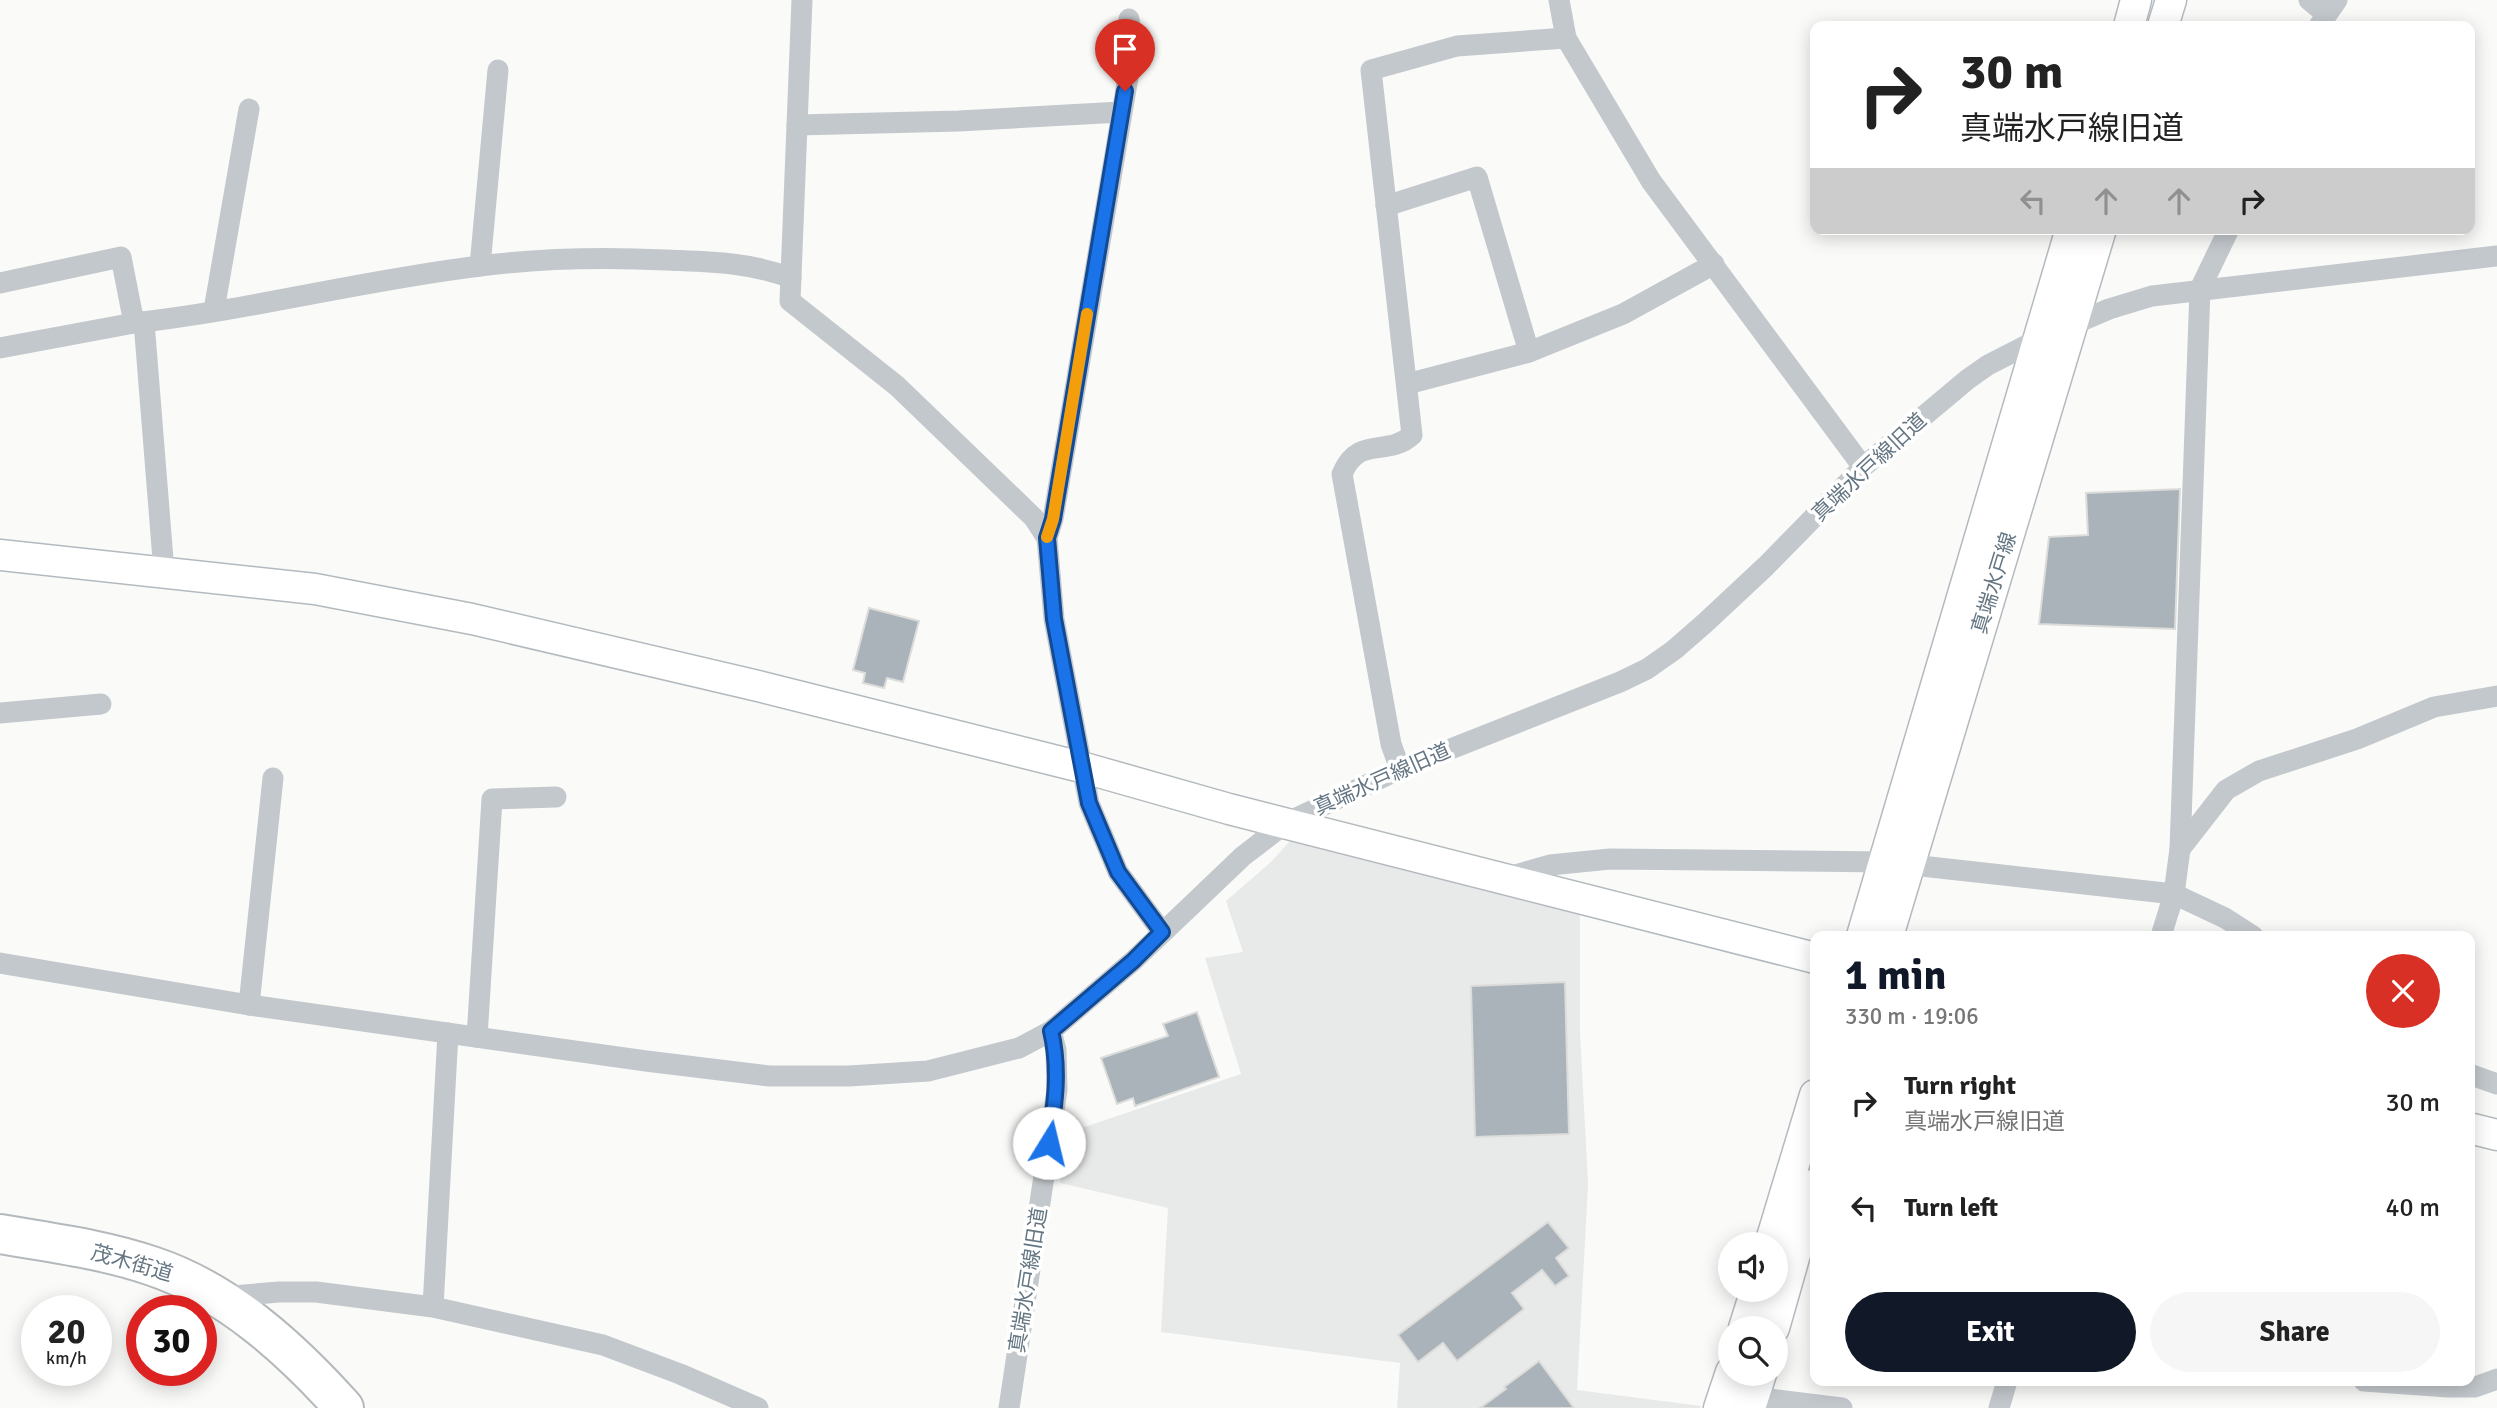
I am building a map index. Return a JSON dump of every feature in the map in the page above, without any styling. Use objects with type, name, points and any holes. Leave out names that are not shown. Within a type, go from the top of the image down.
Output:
[{"type":"highway","name":"茂木街道","points":[[0,1234],[153,1266],[186,1279],[218,1297],[259,1326],[294,1356],[344,1408]]},
{"type":"main road","points":[[2130,21],[2136,0]]},
{"type":"main road","points":[[2165,21],[2171,0]]},
{"type":"main road","name":"真端水戸線","points":[[1889,931],[1897,864],[2069,235]]},
{"type":"main road","name":"真端水戸線","points":[[1864,931],[1897,864],[2099,235]]},
{"type":"main road","points":[[0,555],[315,589],[472,619],[762,687],[1081,767],[1286,823],[1810,957]]},
{"type":"main road","points":[[1774,1232],[1810,1112]]},
{"type":"main road","points":[[2475,1130],[2497,1135]]},
{"type":"main road","points":[[1777,1316],[1810,1202]]},
{"type":"main road","points":[[1719,1408],[1726,1386]]},
{"type":"street","points":[[802,0],[790,301],[897,386],[1026,509],[1047,538]]},
{"type":"street","points":[[1559,0],[1566,38],[1651,181],[1863,467]]},
{"type":"street","points":[[2309,0],[2327,13]]},
{"type":"street","points":[[1129,19],[1133,48],[1053,519],[1047,538],[1054,619],[1089,803],[1118,872],[1162,932]]},
{"type":"street","points":[[1400,769],[1391,744],[1342,474],[1348,460],[1364,450],[1403,444],[1412,435],[1371,71],[1457,46],[1566,38]]},
{"type":"street","points":[[480,266],[498,70]]},
{"type":"street","points":[[215,310],[249,109]]},
{"type":"street","points":[[797,125],[958,121],[1121,112]]},
{"type":"street","points":[[1386,206],[1477,177],[1529,352]]},
{"type":"street","points":[[2163,931],[2174,894],[2180,849],[2200,289],[2226,235]]},
{"type":"street","points":[[2071,324],[2152,296],[2497,256]]},
{"type":"street","points":[[0,283],[121,257],[139,322],[164,572]]},
{"type":"street","points":[[0,348],[139,322],[480,266],[547,260],[623,258],[738,263],[767,269],[791,278]]},
{"type":"street","points":[[1406,384],[1529,352],[1623,314],[1714,264]]},
{"type":"street","name":"真端水戸線旧道","points":[[1009,1408],[1057,1090],[1056,1050],[1051,1031],[1133,961],[1243,856],[1286,823],[1400,769],[1647,669],[1674,650],[1766,566],[1863,467],[1968,379],[1988,365],[2071,324]]},
{"type":"street","points":[[2180,849],[2226,790],[2259,771],[2357,739],[2434,707],[2497,696]]},
{"type":"street","points":[[0,713],[101,704]]},
{"type":"street","points":[[249,1005],[272,778]]},
{"type":"street","points":[[477,1037],[492,799],[556,797]]},
{"type":"street","points":[[1505,878],[1550,865],[1610,859],[1897,864],[2174,894],[2225,918],[2245,931]]},
{"type":"street","points":[[0,963],[249,1005],[769,1076],[849,1076],[928,1071],[1019,1048],[1051,1031]]},
{"type":"street","points":[[433,1307],[448,1033]]},
{"type":"street","points":[[2475,1076],[2497,1084]]},
{"type":"street","points":[[218,1297],[316,1292],[433,1307],[603,1345],[680,1374],[758,1408]]},
{"type":"street","points":[[2434,1386],[2475,1387],[2497,1378]]},
{"type":"street","points":[[1998,1408],[2005,1386]]},
{"type":"street","points":[[1755,1393],[1842,1408]]},
{"type":"shaded area","points":[[1318,841],[1580,912],[1580,1031],[1588,1184],[1577,1390],[1701,1406],[1700,1408],[1397,1408],[1400,1363],[1161,1332],[1168,1208],[1060,1183],[1067,1133],[1241,1074],[1205,958],[1243,952],[1226,901],[1271,862],[1289,842]]},
{"type":"building","points":[[2180,489],[2175,629],[2039,624],[2049,537],[2088,535],[2086,493]]},
{"type":"building","points":[[869,608],[919,621],[903,682],[887,678],[884,688],[863,683],[865,673],[853,670]]},
{"type":"building","points":[[1565,982],[1569,1134],[1475,1137],[1471,986]]},
{"type":"building","points":[[1197,1012],[1219,1077],[1135,1106],[1133,1098],[1117,1104],[1101,1058],[1168,1036],[1163,1024]]},
{"type":"building","points":[[1548,1222],[1569,1248],[1556,1258],[1569,1276],[1555,1286],[1542,1270],[1512,1293],[1524,1309],[1457,1361],[1443,1343],[1418,1362],[1398,1335]]},
{"type":"building","points":[[1539,1361],[1574,1408],[1480,1408],[1506,1389],[1504,1387]]},
{"type":"slow traffic","points":[[1047,537],[1053,519],[1087,314]]},
{"type":"route","points":[[1049,1143],[1057,1090],[1056,1050],[1051,1031],[1133,961],[1162,932],[1118,872],[1089,803],[1054,619],[1047,538],[1053,519],[1125,91]]}]
